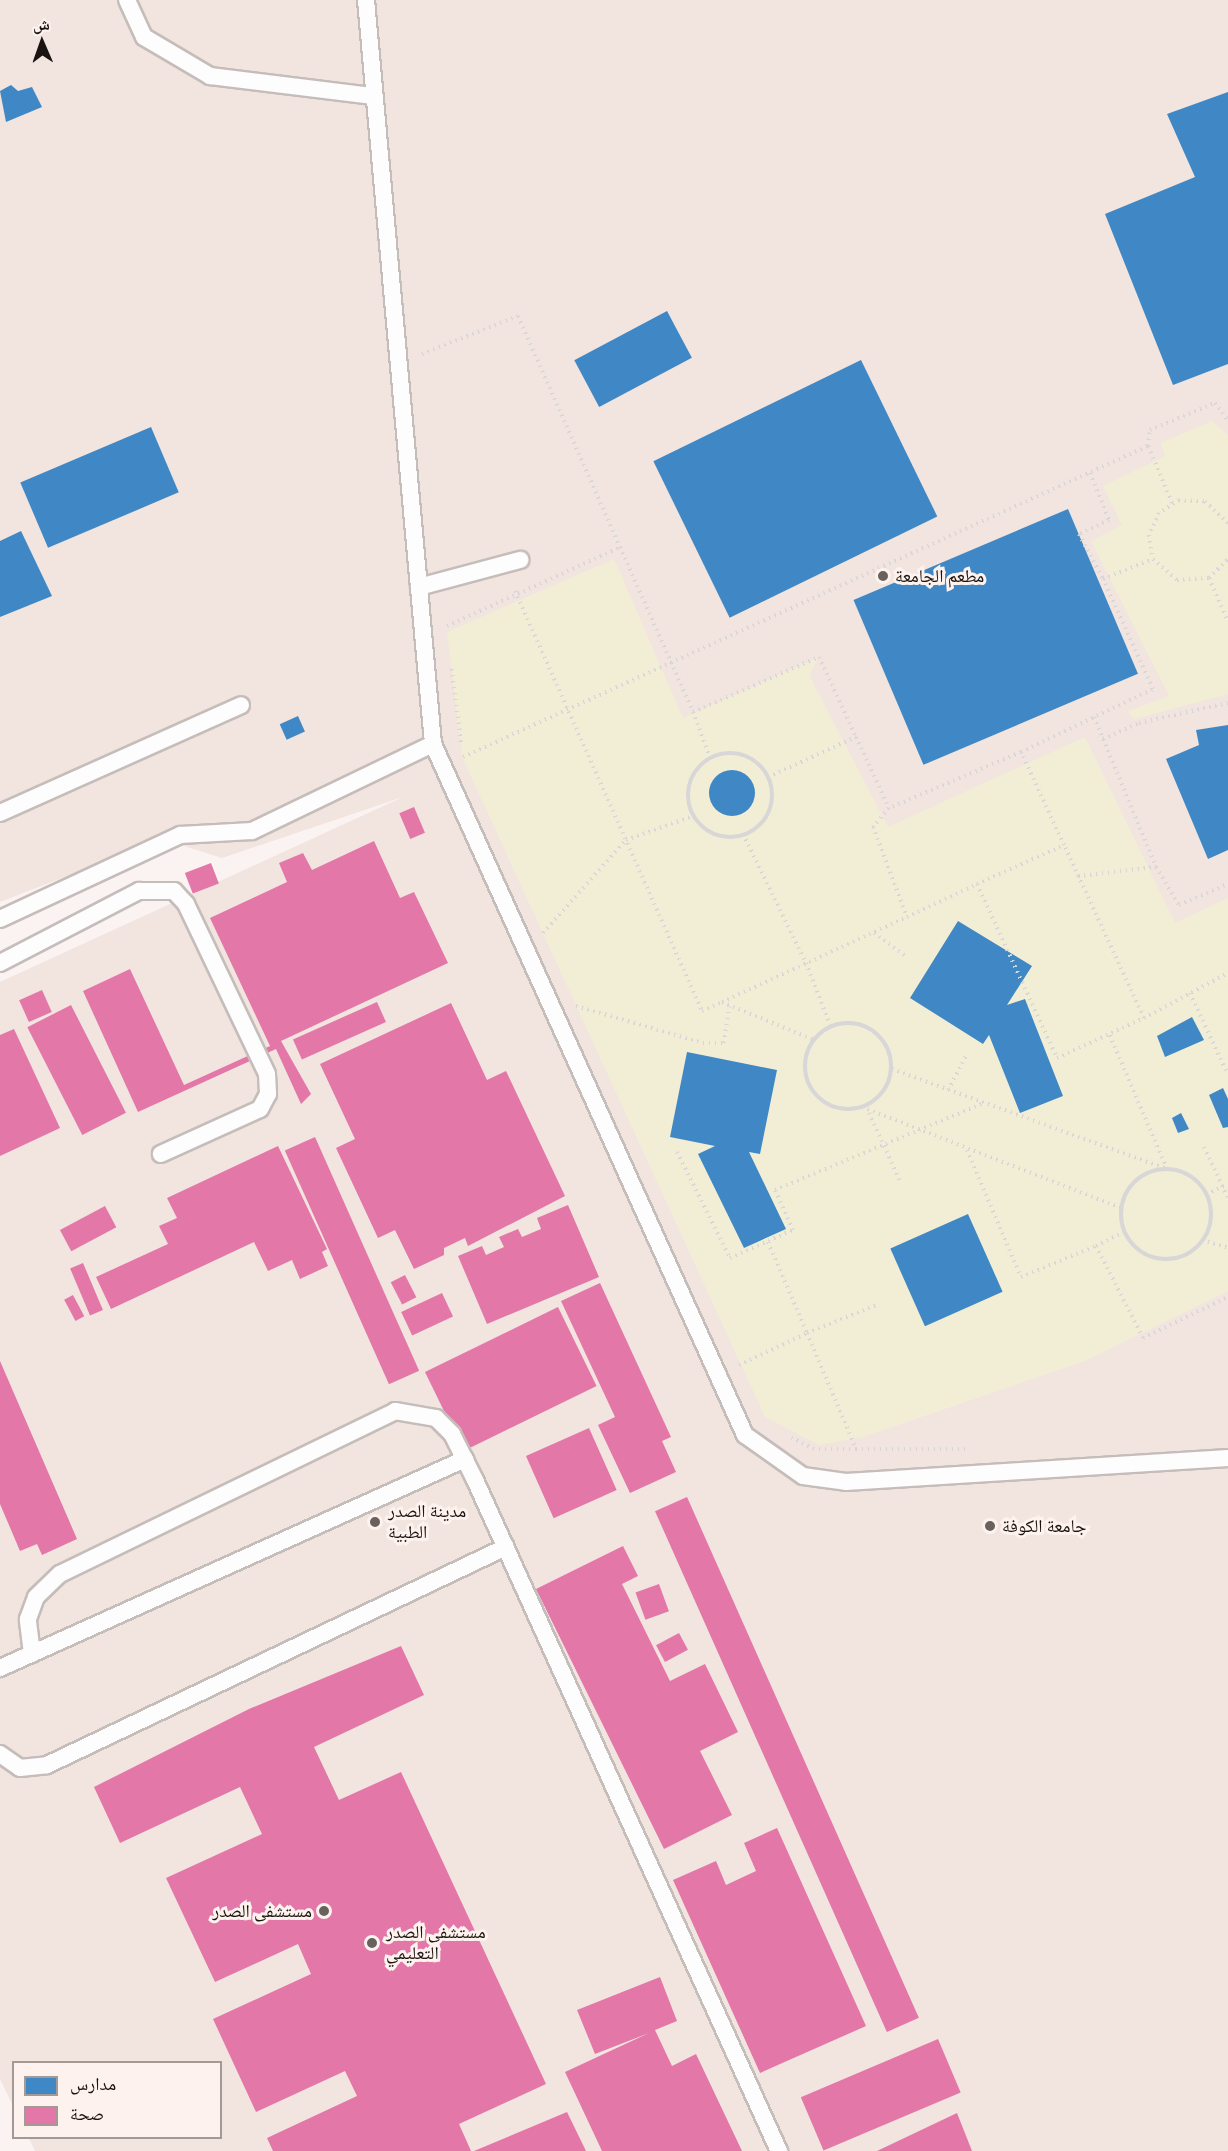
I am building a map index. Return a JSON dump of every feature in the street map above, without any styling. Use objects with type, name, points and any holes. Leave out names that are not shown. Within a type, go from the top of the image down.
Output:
[{"type":"lane","points":[[127,0],[144,37],[210,76],[374,96]]},
{"type":"lane","points":[[366,0],[433,744],[745,1435],[803,1476],[846,1482],[1228,1458]]},
{"type":"lane","points":[[418,587],[520,560]]},
{"type":"lane","points":[[0,813],[241,705]]},
{"type":"lane","points":[[0,919],[180,835],[252,831],[433,744]]},
{"type":"lane","points":[[0,963],[139,891],[174,891],[186,904],[267,1074],[268,1094],[260,1109],[161,1154]]},
{"type":"lane","points":[[32,1654],[28,1619],[36,1597],[60,1574],[395,1412],[436,1418],[465,1459],[779,2151]]},
{"type":"lane","points":[[0,1668],[465,1459]]},
{"type":"lane","points":[[0,1754],[20,1768],[47,1765],[506,1547]]},
{"type":"path","points":[[422,354],[518,316],[672,662],[710,758]]},
{"type":"path","points":[[1172,503],[1148,446],[1150,430],[1215,403],[1228,420]]},
{"type":"path","points":[[462,757],[1148,446]]},
{"type":"path","points":[[907,917],[873,827],[889,808],[1021,752],[1153,689],[1103,579],[1079,534],[1109,520],[1090,473]]},
{"type":"path","points":[[1228,523],[1204,501],[1172,503],[1152,523],[1153,559],[1177,580],[1209,578],[1228,558]]},
{"type":"path","points":[[447,632],[446,623],[620,547]]},
{"type":"path","points":[[1103,579],[1153,559]]},
{"type":"path","points":[[1209,578],[1228,622]]},
{"type":"path","points":[[515,591],[702,1011],[1064,845]]},
{"type":"path","points":[[693,712],[819,657],[889,808]]},
{"type":"path","points":[[451,666],[462,757],[467,768]]},
{"type":"path","points":[[1103,739],[1140,723],[1228,703]]},
{"type":"path","points":[[1094,717],[1156,867],[1179,904],[1228,884]]},
{"type":"path","points":[[768,777],[856,737]]},
{"type":"path","points":[[1021,752],[1144,1018]]},
{"type":"path","points":[[723,753],[749,757],[768,777],[771,804],[765,818],[743,834],[714,834],[693,816],[688,803],[692,776],[710,758],[723,753]]},
{"type":"path","points":[[542,934],[626,840],[693,816]]},
{"type":"path","points":[[743,834],[806,963],[831,1027]]},
{"type":"path","points":[[1078,876],[1156,867]]},
{"type":"path","points":[[977,884],[1056,1058],[1144,1018],[1228,973]]},
{"type":"path","points":[[537,924],[547,944]]},
{"type":"path","points":[[873,933],[907,957]]},
{"type":"path","points":[[1190,993],[1228,1075]]},
{"type":"path","points":[[570,995],[579,1016]]},
{"type":"path","points":[[722,1002],[814,1040]]},
{"type":"path","points":[[574,1005],[703,1043],[724,1043],[729,1006]]},
{"type":"path","points":[[855,1024],[878,1034],[892,1069],[883,1093],[862,1107],[835,1107],[813,1091],[805,1066],[814,1040],[831,1027],[855,1024]]},
{"type":"path","points":[[1109,1034],[1167,1169]]},
{"type":"path","points":[[948,1090],[967,1054]]},
{"type":"path","points":[[892,1069],[948,1090],[1167,1169],[1193,1179],[1206,1194],[1210,1217],[1202,1240],[1180,1257],[1161,1259],[1143,1253],[1124,1232],[1121,1208],[1136,1180],[1167,1169]]},
{"type":"path","points":[[677,1152],[730,1258],[793,1230],[776,1190],[984,1103]]},
{"type":"path","points":[[862,1107],[869,1113],[1121,1208]]},
{"type":"path","points":[[869,1113],[900,1181]]},
{"type":"path","points":[[1204,1147],[1228,1198]]},
{"type":"path","points":[[967,1150],[1021,1277],[1124,1232]]},
{"type":"path","points":[[1206,1194],[1228,1184]]},
{"type":"path","points":[[1202,1240],[1228,1248]]},
{"type":"path","points":[[768,1242],[856,1449]]},
{"type":"path","points":[[1096,1246],[1143,1338],[1228,1297]]},
{"type":"path","points":[[738,1366],[807,1333],[879,1304]]},
{"type":"path","points":[[733,1355],[742,1376]]},
{"type":"path","points":[[783,1433],[814,1449],[978,1448]]},
{"type":"shaded area","name":"جامعة الكوفة","points":[[0,0],[1228,0],[1228,2151],[35,2151],[29,2139],[222,2139],[222,2061],[12,2061],[12,2104],[0,2079],[0,982],[403,797],[222,858],[162,839],[0,902]]},
{"type":"shaded area","points":[[1212,421],[1228,435],[1228,694],[1134,719],[1128,711],[1169,696],[1091,541],[1122,525],[1103,486],[1165,456],[1161,443]]},
{"type":"shaded area","points":[[614,559],[683,718],[819,657],[809,675],[888,827],[1085,737],[1175,923],[1228,898],[1228,1291],[1085,1361],[863,1437],[819,1445],[765,1417],[462,757],[447,632]]},
{"type":"building: مدارس","points":[[11,85],[18,91],[32,87],[42,107],[6,122],[0,91]]},
{"type":"building: مدارس","points":[[1228,92],[1228,364],[1173,385],[1105,214],[1195,177],[1167,114]]},
{"type":"building: مدارس","points":[[667,311],[692,358],[599,407],[574,360]]},
{"type":"building: مدارس","points":[[861,360],[937,516],[730,618],[653,461]]},
{"type":"building: مدارس","points":[[151,427],[179,492],[48,548],[20,482]]},
{"type":"building: مدارس","points":[[1068,509],[1138,674],[923,765],[854,600]]},
{"type":"building: مدارس","points":[[21,531],[52,596],[0,617],[0,541]]},
{"type":"building: مدارس","points":[[298,716],[305,732],[287,740],[280,724]]},
{"type":"building: مدارس","points":[[1228,725],[1228,850],[1208,859],[1166,759],[1199,745],[1196,730]]},
{"type":"building: مدارس","points":[[732,770],[748,777],[755,793],[748,809],[732,816],[716,809],[709,793],[716,777]]},
{"type":"building: مدارس","points":[[958,921],[1032,966],[1007,1005],[1025,999],[1063,1096],[1020,1113],[989,1035],[983,1044],[910,998]]},
{"type":"building: مدارس","points":[[1192,1017],[1204,1040],[1165,1057],[1157,1036]]},
{"type":"building: مدارس","points":[[687,1052],[777,1070],[760,1154],[749,1152],[786,1229],[744,1248],[698,1154],[715,1146],[670,1137]]},
{"type":"building: مدارس","points":[[1223,1088],[1228,1099],[1228,1127],[1223,1128],[1209,1095]]},
{"type":"building: مدارس","points":[[1181,1113],[1189,1129],[1178,1133],[1172,1118]]},
{"type":"building: مدارس","points":[[968,1214],[1003,1292],[925,1326],[890,1249]]},
{"type":"building: صحة","points":[[414,807],[425,833],[410,839],[399,813]]},
{"type":"building: صحة","points":[[374,841],[400,898],[414,892],[448,963],[281,1041],[311,1094],[301,1104],[276,1049],[138,1112],[83,991],[130,969],[184,1085],[270,1046],[210,918],[287,882],[279,863],[303,853],[312,870]]},
{"type":"building: صحة","points":[[211,863],[219,884],[193,894],[185,873]]},
{"type":"building: صحة","points":[[42,990],[52,1012],[29,1022],[19,1000]]},
{"type":"building: صحة","points":[[377,1002],[386,1022],[302,1060],[293,1039]]},
{"type":"building: صحة","points":[[451,1003],[487,1080],[506,1071],[565,1196],[468,1246],[465,1238],[444,1248],[444,1255],[414,1269],[395,1230],[378,1238],[336,1148],[355,1139],[320,1064]]},
{"type":"building: صحة","points":[[71,1005],[126,1113],[82,1135],[27,1027]]},
{"type":"building: صحة","points":[[14,1029],[60,1128],[0,1156],[0,1035]]},
{"type":"building: صحة","points":[[315,1137],[419,1371],[389,1384],[285,1150]]},
{"type":"building: صحة","points":[[278,1146],[327,1249],[322,1252],[328,1266],[300,1279],[292,1260],[268,1271],[254,1242],[111,1309],[96,1277],[168,1244],[159,1226],[177,1218],[167,1198]]},
{"type":"building: صحة","points":[[568,1205],[599,1277],[487,1324],[458,1256],[482,1246],[486,1255],[504,1247],[499,1237],[518,1229],[522,1237],[541,1229],[537,1218]]},
{"type":"building: صحة","points":[[105,1206],[116,1227],[71,1251],[60,1230]]},
{"type":"building: صحة","points":[[83,1263],[103,1310],[90,1315],[70,1268]]},
{"type":"building: صحة","points":[[405,1275],[416,1297],[402,1305],[391,1282]]},
{"type":"building: صحة","points":[[600,1283],[671,1437],[662,1441],[676,1472],[630,1493],[598,1425],[615,1417],[561,1301]]},
{"type":"building: صحة","points":[[442,1293],[453,1317],[412,1336],[401,1312]]},
{"type":"building: صحة","points":[[73,1295],[84,1316],[75,1321],[64,1300]]},
{"type":"building: صحة","points":[[558,1307],[597,1386],[464,1451],[425,1372]]},
{"type":"building: صحة","points":[[0,1361],[77,1539],[42,1555],[37,1544],[20,1551],[0,1504]]},
{"type":"building: صحة","points":[[589,1428],[617,1490],[554,1518],[526,1456]]},
{"type":"building: صحة","points":[[687,1497],[919,2018],[887,2032],[655,1511]]},
{"type":"building: صحة","points":[[623,1546],[638,1576],[622,1584],[670,1681],[705,1664],[738,1732],[700,1751],[732,1815],[664,1849],[536,1589]]},
{"type":"building: صحة","points":[[659,1584],[669,1611],[645,1620],[636,1593]]},
{"type":"building: صحة","points":[[679,1633],[688,1650],[665,1662],[656,1645]]},
{"type":"building: صحة","name":"مستشفى الصدر","points":[[401,1646],[424,1695],[314,1747],[339,1800],[401,1772],[546,2084],[459,2124],[471,2151],[273,2151],[267,2138],[357,2096],[345,2071],[256,2112],[213,2019],[311,1974],[298,1944],[215,1982],[166,1878],[262,1834],[240,1787],[120,1843],[94,1787],[249,1709]]},
{"type":"building: صحة","points":[[777,1828],[866,2026],[760,2073],[673,1880],[716,1861],[726,1885],[756,1871],[744,1843]]},
{"type":"building: صحة","points":[[660,1977],[677,2021],[655,2030],[672,2066],[696,2054],[742,2151],[602,2151],[565,2072],[649,2033],[595,2054],[577,2010]]},
{"type":"building: صحة","points":[[938,2039],[961,2092],[824,2151],[801,2097]]},
{"type":"building: صحة","points":[[567,2112],[586,2151],[474,2151]]},
{"type":"building: صحة","points":[[957,2113],[972,2151],[877,2151]]},
{"type":"place","name":"مطعم الجامعة","points":[[883,576]]},
{"type":"place","name":"مدينة الصدر الطبية","points":[[375,1522]]},
{"type":"place","name":"جامعة الكوفة","points":[[990,1526]]},
{"type":"place","name":"مستشفى الصدر","points":[[324,1911]]},
{"type":"place","name":"مستشفى الصدر التعليمي","points":[[372,1943]]}]
